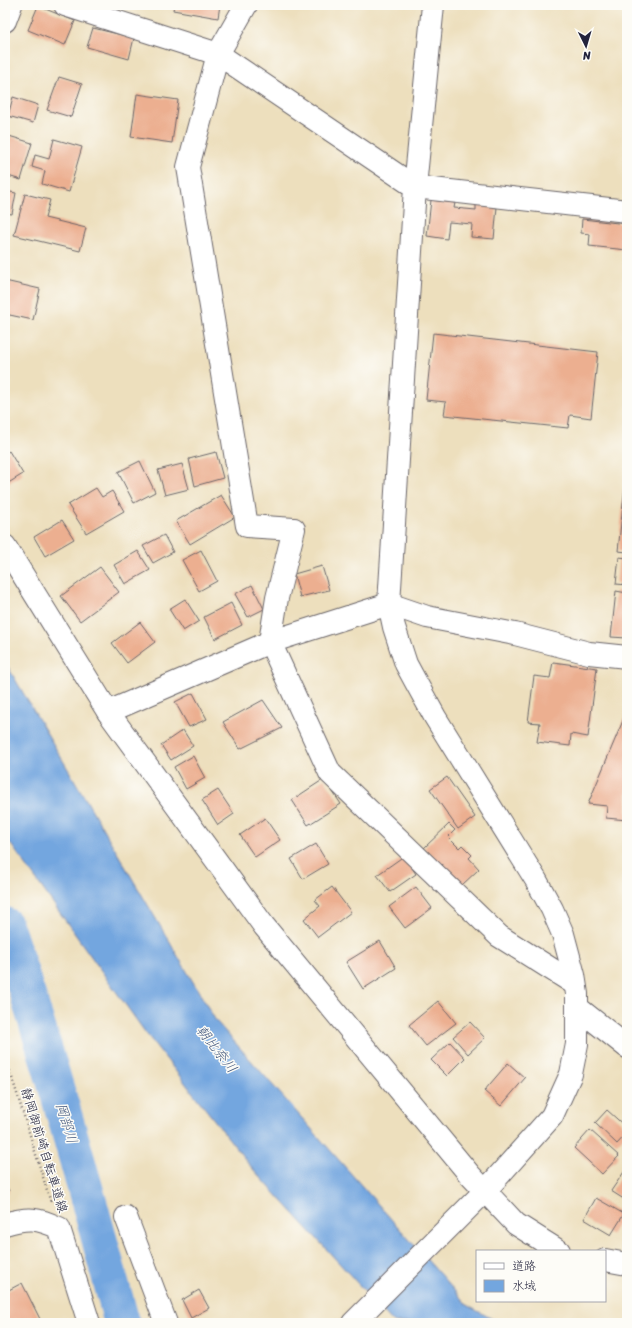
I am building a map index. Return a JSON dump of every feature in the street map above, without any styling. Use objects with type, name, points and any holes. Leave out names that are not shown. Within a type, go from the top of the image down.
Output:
[{"type":"street","points":[[65,5],[218,54],[415,187],[627,210]]},
{"type":"street","points":[[246,5],[218,54],[188,167],[247,526],[294,529],[277,598],[270,642],[330,773],[499,936],[575,984]]},
{"type":"street","points":[[353,1322],[477,1198],[552,1116],[571,1074],[578,1044],[578,1008],[575,984],[570,957],[563,934],[552,909],[509,834],[434,717],[418,688],[406,664],[394,627],[389,604],[415,187],[433,5]]},
{"type":"street","points":[[5,546],[108,712],[264,926],[470,1175],[477,1198],[558,1250]]},
{"type":"street","points":[[108,712],[270,642],[389,604],[427,617],[515,634],[590,653],[627,657]]},
{"type":"street","points":[[578,1008],[627,1047]]},
{"type":"street","points":[[126,1217],[166,1323]]},
{"type":"street","points":[[5,1224],[18,1220],[31,1219],[43,1221],[59,1228],[89,1323]]},
{"type":"path","name":"静岡御前崎自転車道線","points":[[5,1055],[59,1228]]},
{"type":"water","name":"朝比奈川","points":[[5,662],[216,1021],[468,1306],[500,1323],[394,1323],[252,1168],[145,1032],[5,836]]},
{"type":"building","points":[[174,5],[220,5],[218,18],[173,10]]},
{"type":"building","points":[[38,6],[75,21],[65,45],[28,30]]},
{"type":"building","points":[[93,28],[134,38],[129,59],[87,47]]},
{"type":"building","points":[[59,77],[82,84],[71,117],[47,110]]},
{"type":"building","points":[[137,94],[178,100],[172,143],[131,137]]},
{"type":"building","points":[[13,97],[38,105],[33,123],[8,116]]},
{"type":"building","points":[[9,136],[32,143],[21,180],[5,175],[5,147]]},
{"type":"building","points":[[54,139],[82,147],[69,192],[42,184],[45,171],[32,167],[35,155],[49,159]]},
{"type":"building","points":[[5,191],[16,193],[12,214],[5,213]]},
{"type":"building","points":[[25,194],[50,200],[45,218],[86,228],[80,251],[14,235]]},
{"type":"building","points":[[431,200],[455,203],[454,208],[476,210],[476,205],[497,207],[494,239],[471,237],[472,224],[449,222],[447,239],[427,236]]},
{"type":"building","points":[[582,219],[627,224],[627,250],[589,246],[590,234],[581,233]]},
{"type":"building","points":[[5,281],[40,289],[33,320],[5,314]]},
{"type":"building","points":[[433,333],[598,352],[591,418],[570,415],[568,428],[444,415],[446,402],[426,400]]},
{"type":"building","points":[[9,451],[23,474],[5,485],[5,454]]},
{"type":"building","points":[[216,452],[223,478],[195,486],[189,459]]},
{"type":"building","points":[[140,461],[155,492],[134,503],[118,472]]},
{"type":"building","points":[[182,464],[189,489],[165,495],[158,470]]},
{"type":"building","points":[[627,476],[627,552],[618,551]]},
{"type":"building","points":[[96,488],[102,497],[112,491],[124,511],[86,533],[68,505]]},
{"type":"building","points":[[221,495],[235,517],[190,544],[176,521]]},
{"type":"building","points":[[62,520],[74,539],[45,556],[34,537]]},
{"type":"building","points":[[164,535],[173,552],[153,563],[143,546]]},
{"type":"building","points":[[201,550],[217,581],[199,591],[182,560]]},
{"type":"building","points":[[138,551],[150,570],[125,584],[114,565]]},
{"type":"building","points":[[619,557],[627,558],[627,585],[616,584]]},
{"type":"building","points":[[322,566],[329,590],[300,597],[294,574]]},
{"type":"building","points":[[100,567],[119,592],[80,621],[61,596]]},
{"type":"building","points":[[252,585],[264,609],[248,617],[235,594]]},
{"type":"building","points":[[616,591],[627,593],[627,638],[611,637]]},
{"type":"building","points":[[185,599],[199,621],[183,631],[169,609]]},
{"type":"building","points":[[231,603],[242,625],[215,639],[204,617]]},
{"type":"building","points":[[140,622],[155,642],[127,663],[112,643]]},
{"type":"building","points":[[553,662],[597,668],[588,737],[571,734],[570,746],[537,742],[540,723],[528,722],[534,676],[550,678]]},
{"type":"building","points":[[193,693],[207,719],[189,727],[175,702]]},
{"type":"building","points":[[263,700],[282,728],[240,749],[223,722]]},
{"type":"building","points":[[627,711],[627,820],[606,818],[607,806],[588,804]]},
{"type":"building","points":[[183,730],[193,746],[171,760],[161,745]]},
{"type":"building","points":[[193,756],[205,778],[186,789],[174,767]]},
{"type":"building","points":[[447,777],[475,817],[458,829],[430,789]]},
{"type":"building","points":[[324,779],[341,804],[308,825],[292,800]]},
{"type":"building","points":[[218,790],[234,814],[218,825],[202,800]]},
{"type":"building","points":[[265,818],[280,840],[255,857],[240,835]]},
{"type":"building","points":[[449,824],[455,830],[448,837],[459,848],[462,845],[472,855],[469,858],[479,869],[461,886],[424,848]]},
{"type":"building","points":[[316,844],[328,864],[303,879],[291,859]]},
{"type":"building","points":[[404,856],[416,874],[390,892],[377,875]]},
{"type":"building","points":[[332,887],[351,912],[318,937],[304,919],[320,906],[315,900]]},
{"type":"building","points":[[416,887],[432,908],[405,928],[389,907]]},
{"type":"building","points":[[380,941],[396,968],[363,989],[346,962]]},
{"type":"building","points":[[438,1001],[456,1023],[426,1046],[409,1025]]},
{"type":"building","points":[[470,1022],[485,1038],[468,1054],[453,1037]]},
{"type":"building","points":[[450,1042],[465,1058],[447,1076],[431,1060]]},
{"type":"building","points":[[508,1063],[525,1078],[501,1106],[484,1091]]},
{"type":"building","points":[[607,1110],[627,1128],[627,1133],[617,1144],[595,1123]]},
{"type":"building","points":[[590,1130],[619,1156],[602,1174],[574,1148]]},
{"type":"building","points":[[626,1169],[627,1170],[627,1201],[611,1191]]},
{"type":"building","points":[[5,1183],[9,1191],[5,1193]]},
{"type":"building","points":[[596,1198],[624,1214],[611,1235],[584,1219]]},
{"type":"building","points":[[22,1283],[42,1323],[5,1323],[5,1292]]},
{"type":"building","points":[[199,1290],[209,1308],[191,1318],[182,1300]]},
{"type":"waterway","name":"岡部川","points":[[5,925],[37,1024],[95,1223],[122,1323]]}]
